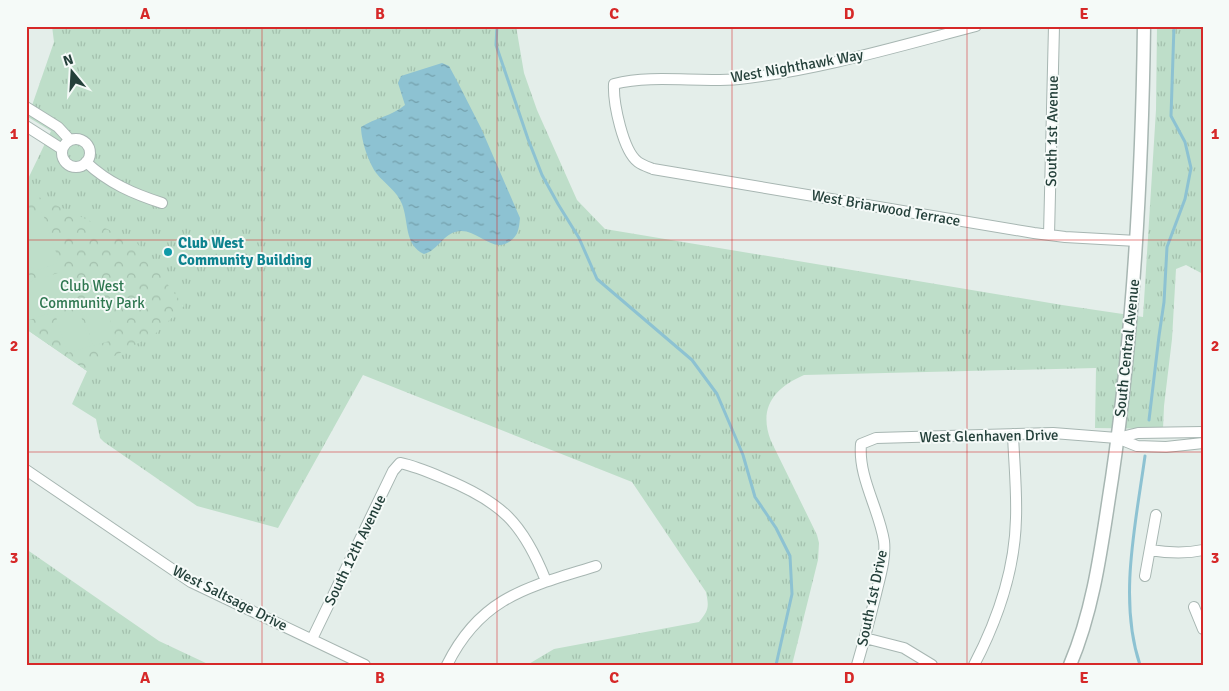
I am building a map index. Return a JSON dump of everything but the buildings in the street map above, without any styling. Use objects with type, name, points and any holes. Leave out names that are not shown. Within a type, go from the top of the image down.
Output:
[{"type":"street","name":"West Nighthawk Way","points":[[638,162],[630,152],[624,137],[613,98],[614,84],[632,80],[738,79],[850,58],[976,26]]},
{"type":"street","name":"South 1st Avenue","points":[[1049,235],[1054,26]]},
{"type":"street","name":"South Central Avenue","points":[[1070,665],[1079,644],[1090,605],[1104,533],[1118,438],[1137,241],[1144,26]]},
{"type":"street","points":[[26,107],[58,127],[70,140]]},
{"type":"street","points":[[26,126],[62,149]]},
{"type":"street","points":[[80,139],[88,146],[90,153],[86,162],[78,167],[69,165],[62,157],[62,149],[70,140],[80,139]]},
{"type":"street","points":[[86,162],[97,173],[126,191],[162,203]]},
{"type":"street","name":"West Briarwood Terrace","points":[[638,162],[653,169],[1049,235],[1137,241]]},
{"type":"street","points":[[1118,438],[1138,433],[1203,432]]},
{"type":"street","name":"West Glenhaven Drive","points":[[861,444],[876,438],[1053,433],[1118,438]]},
{"type":"street","points":[[1175,433],[1176,446]]},
{"type":"street","points":[[974,665],[987,641],[1001,606],[1015,544],[1013,434]]},
{"type":"street","points":[[1118,438],[1137,446],[1176,446],[1203,443]]},
{"type":"street","name":"South 1st Drive","points":[[857,665],[880,576],[884,543],[880,523],[860,459],[861,444]]},
{"type":"street","name":"South 12th Avenue","points":[[312,639],[393,471],[400,463],[465,487],[497,506],[524,535],[533,550],[546,582]]},
{"type":"street","name":"West Saltsage Drive","points":[[26,470],[191,582],[365,665]]},
{"type":"street","points":[[1145,576],[1156,515]]},
{"type":"street","points":[[1150,550],[1174,553],[1189,553],[1203,550]]},
{"type":"street","points":[[447,665],[468,630],[490,608],[523,589],[596,566]]},
{"type":"street","points":[[1194,607],[1203,629]]},
{"type":"street","points":[[865,638],[904,648],[932,665]]},
{"type":"green space","points":[[52,26],[516,26],[524,73],[537,110],[577,200],[605,229],[1143,317],[1156,110],[1157,26],[1203,26],[1203,274],[1186,265],[1176,269],[1172,339],[1163,429],[1095,428],[1096,368],[804,375],[784,386],[777,393],[771,400],[766,419],[771,441],[817,535],[819,543],[818,560],[792,665],[527,665],[554,649],[699,622],[705,614],[708,605],[706,592],[632,482],[363,375],[278,528],[197,506],[104,442],[100,438],[96,419],[72,404],[87,371],[26,329],[26,183],[51,131],[28,117],[54,42]]},
{"type":"green space","name":"Club West Community Park","points":[[28,192],[137,243],[151,262],[153,261],[156,269],[184,306],[155,334],[87,371],[26,329],[26,194]]},
{"type":"green space","points":[[38,211],[43,214],[58,258],[56,264],[38,270],[31,267],[29,273],[26,274],[26,215]]},
{"type":"green space","points":[[61,272],[72,306],[26,321],[26,283]]},
{"type":"green space","points":[[105,303],[116,339],[93,346],[82,310]]},
{"type":"green space","points":[[79,310],[91,346],[68,353],[56,317]]},
{"type":"green space","points":[[26,549],[159,641],[210,665],[26,665]]},
{"type":"water","points":[[442,63],[449,66],[481,128],[520,218],[516,235],[512,240],[502,245],[496,245],[469,232],[462,231],[450,234],[432,250],[424,254],[413,245],[410,239],[400,199],[377,174],[368,158],[361,127],[395,112],[405,105],[398,83],[401,76]]},
{"type":"waterway","points":[[497,26],[496,45],[542,175],[579,238],[597,279],[692,360],[717,394],[743,455],[755,497],[776,528],[790,556],[792,594],[776,665]]},
{"type":"waterway","points":[[1149,420],[1164,302],[1167,247],[1185,199],[1191,168],[1185,142],[1171,116],[1174,26]]},
{"type":"waterway","points":[[1140,665],[1130,614],[1130,588],[1134,534],[1145,456]]},
{"type":"place","name":"Club West Community Building","points":[[168,252]]}]
